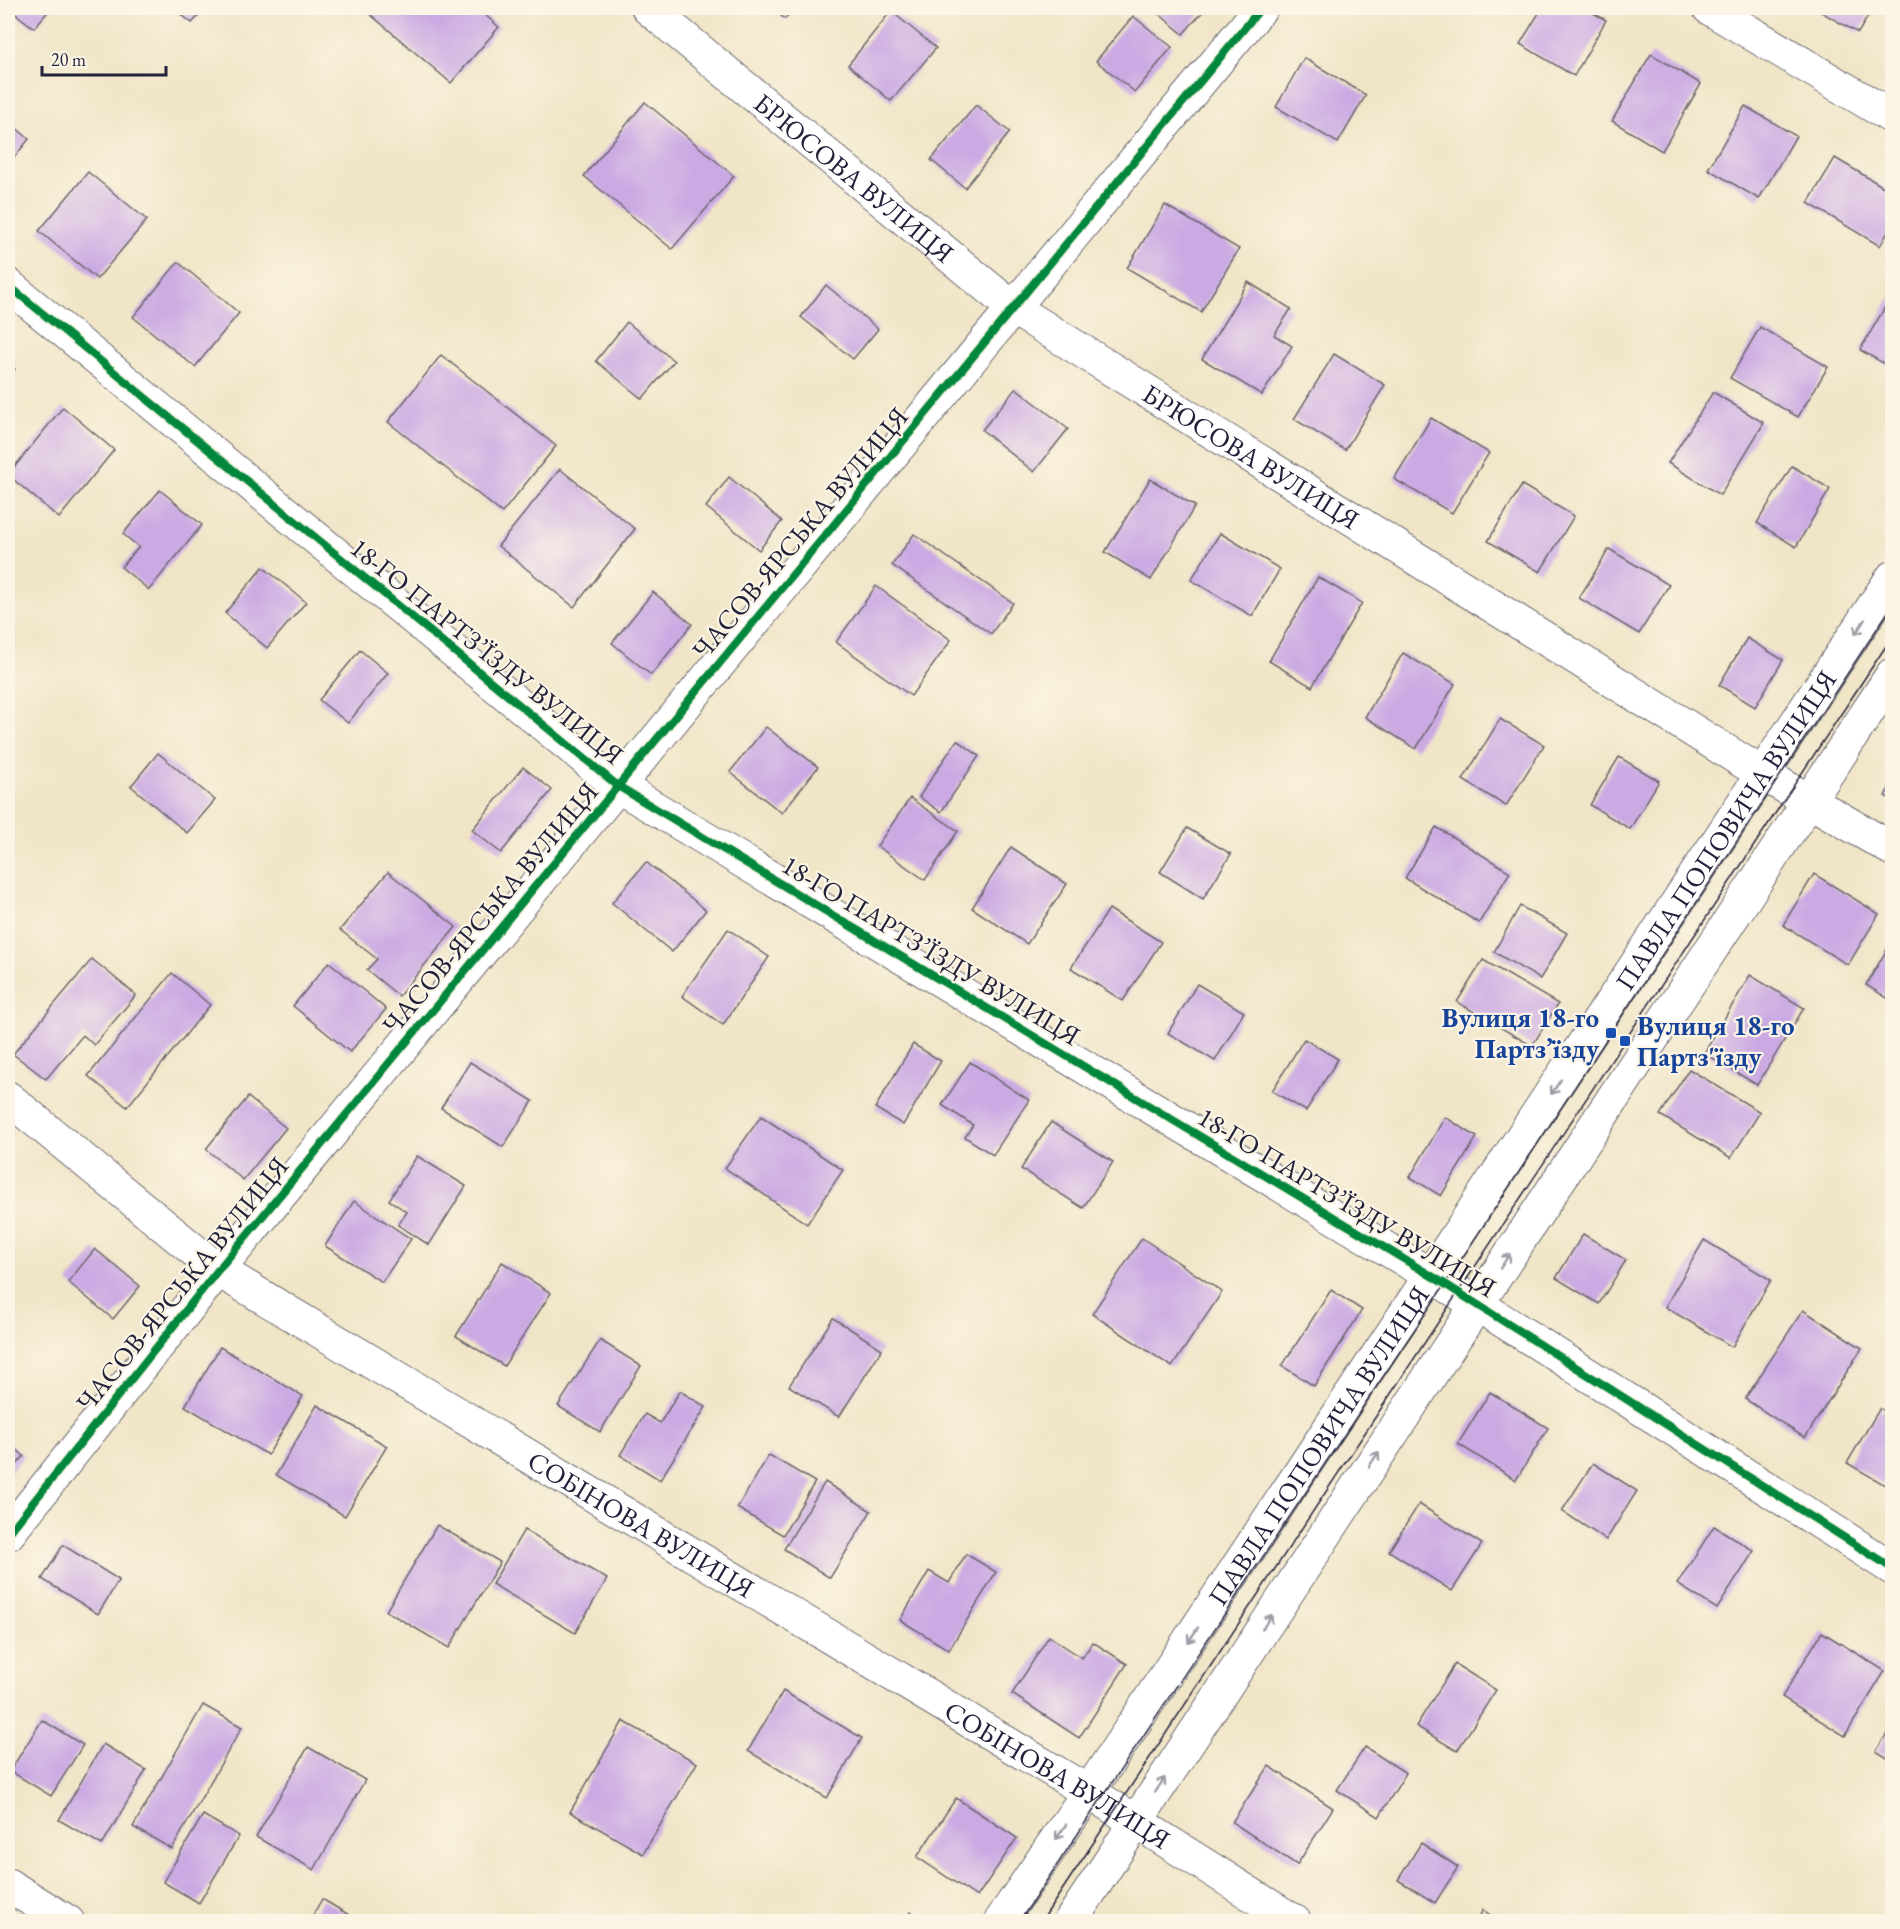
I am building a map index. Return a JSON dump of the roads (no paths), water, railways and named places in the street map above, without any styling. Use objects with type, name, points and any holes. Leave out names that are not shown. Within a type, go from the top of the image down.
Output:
[{"type":"street","name":"БРЮСОВА ВУЛИЦЯ","points":[[648,8],[1013,308],[1763,774],[1893,849]]},
{"type":"street","name":"ЧАСОВ-ЯРСЬКА ВУЛИЦЯ","points":[[8,1534],[218,1270],[1261,8]]},
{"type":"street","points":[[1709,8],[1893,117]]},
{"type":"street","name":"18-ГО ПАРТЗ’ЇЗДУ ВУЛИЦЯ","points":[[8,285],[618,786],[1476,1304],[1893,1568]]},
{"type":"street","name":"ПАВЛА ПОПОВИЧА ВУЛИЦЯ","points":[[1000,1922],[1088,1793],[1893,578]]},
{"type":"street","name":"ПАВЛА ПОПОВИЧА ВУЛИЦЯ","points":[[1070,1922],[1893,675]]},
{"type":"street","name":"СОБІНОВА ВУЛИЦЯ","points":[[8,1098],[218,1270],[1136,1822],[1295,1922]]},
{"type":"street","points":[[8,1885],[68,1922]]},
{"type":"tram line","points":[[1019,1922],[1445,1284],[1892,606]]},
{"type":"tram line","points":[[1041,1922],[1892,637]]},
{"type":"place","name":"Вулиця 18-го Партз’їзду","points":[[1611,1033]]},
{"type":"place","name":"Вулиця 18-го Партз'їзду","points":[[1625,1041]]}]
